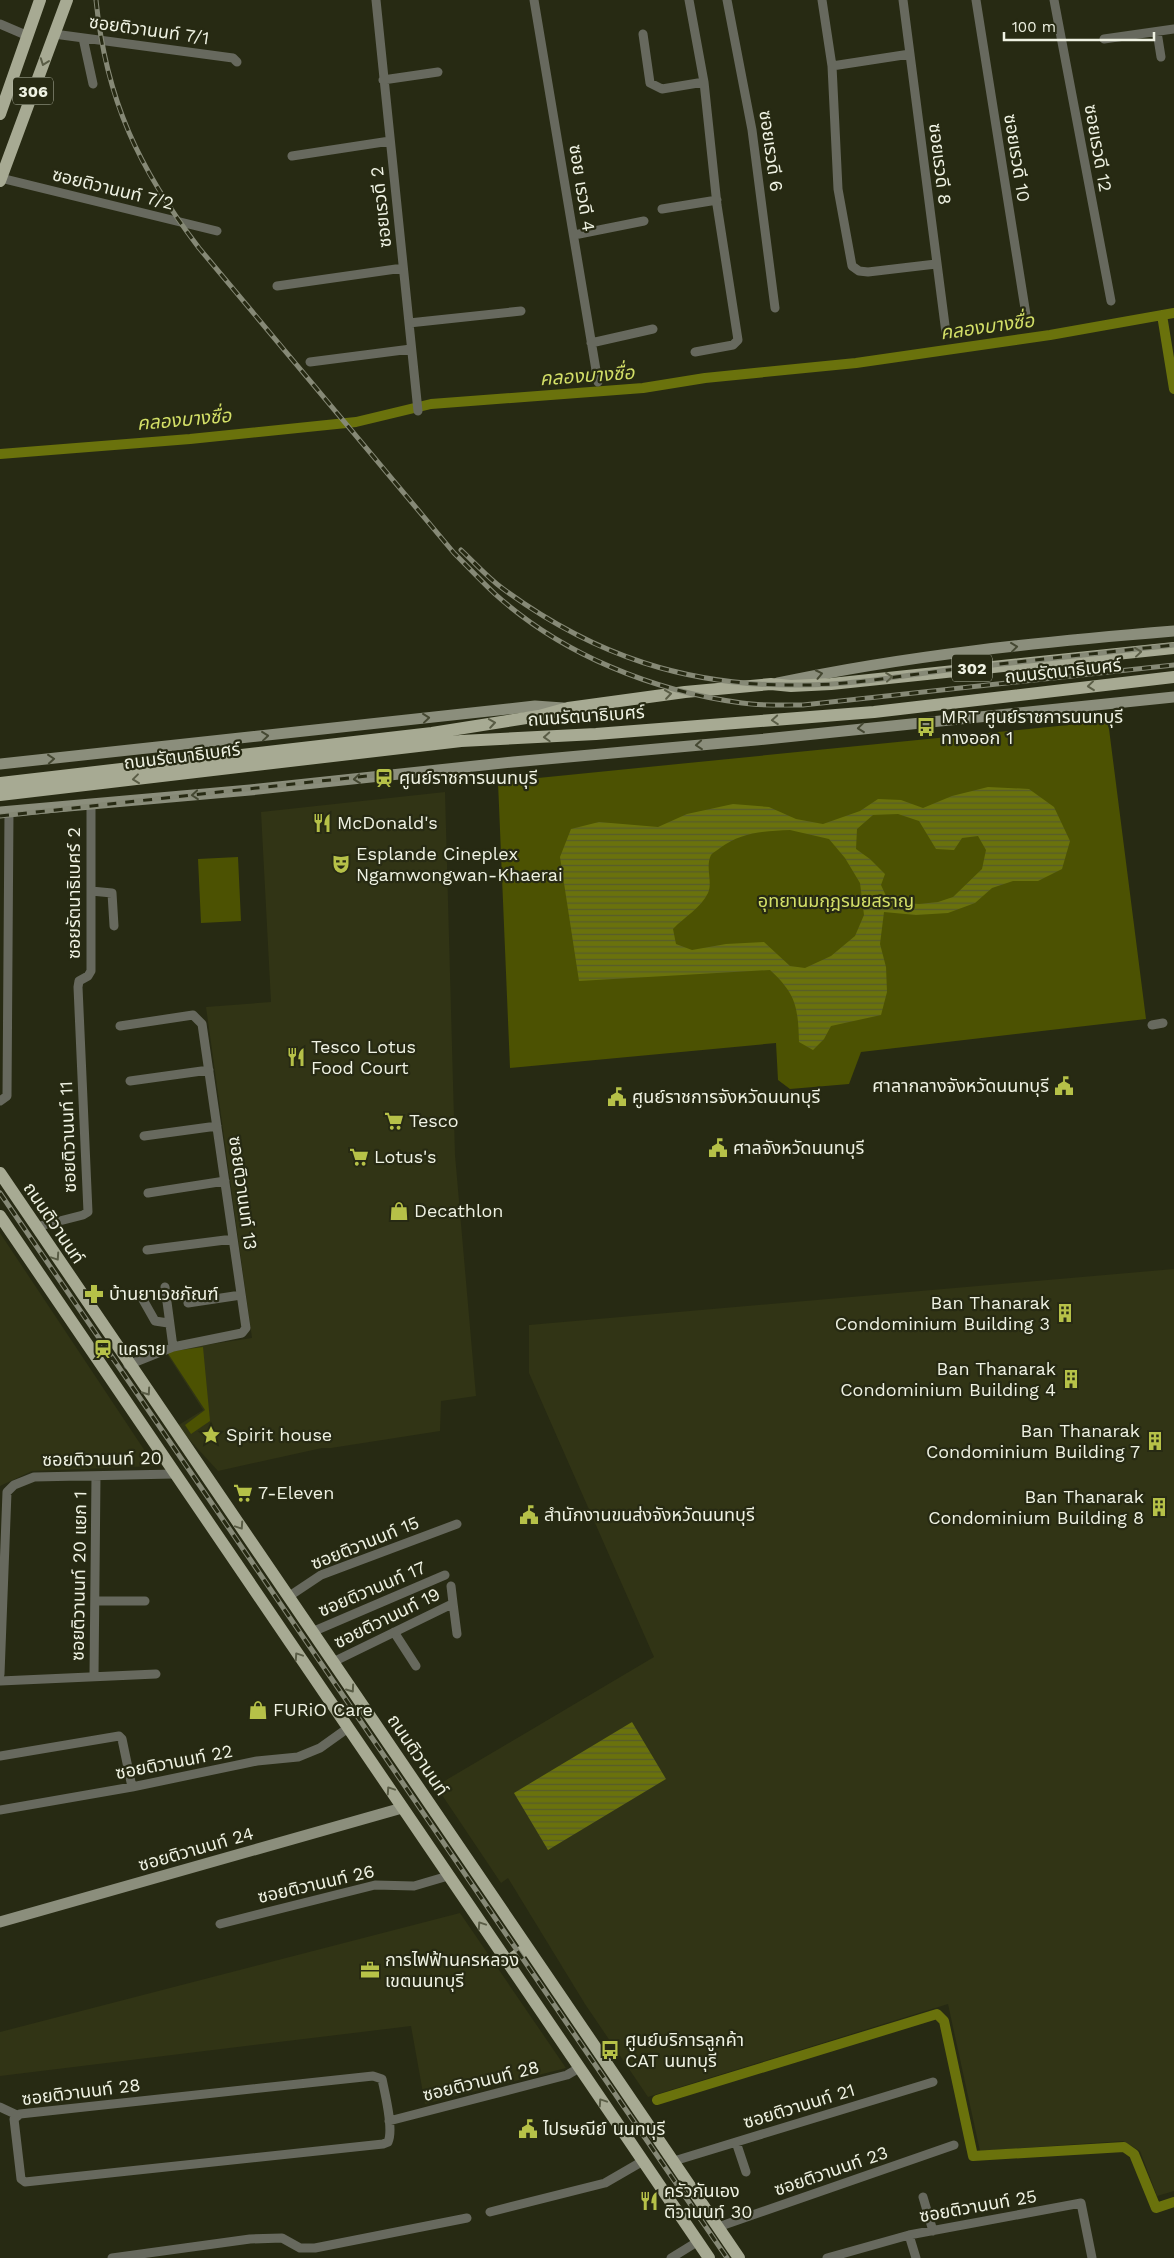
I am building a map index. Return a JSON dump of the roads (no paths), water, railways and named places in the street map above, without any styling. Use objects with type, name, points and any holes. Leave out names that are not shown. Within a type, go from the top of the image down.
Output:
[{"type":"main road","name":"306","points":[[0,114],[40,0]]},
{"type":"main road","name":"306","points":[[1,180],[67,0]]},
{"type":"main road","name":"ถนนรัตนาธิเบศร์","points":[[0,795],[357,747],[539,716],[568,708],[684,692],[771,684],[894,661],[1045,642],[1174,631]]},
{"type":"main road","name":"ถนนรัตนาธิเบศร์","points":[[771,684],[810,686],[1174,648]]},
{"type":"main road","name":"ถนนรัตนาธิเบศร์","points":[[0,783],[357,747],[596,734],[874,712],[1174,677]]},
{"type":"main road","name":"ถนนรัตนาธิเบศร์","points":[[4,811],[240,791],[1174,697]]},
{"type":"main road","name":"ถนนรัตนาธิเบศร์","points":[[1,764],[535,706],[568,708]]},
{"type":"main road","name":"ถนนติวานนท์","points":[[0,1173],[128,1365],[739,2258]]},
{"type":"main road","points":[[0,1216],[709,2258]]},
{"type":"main road","name":"ซอยติวานนท์ 24","points":[[0,1922],[402,1808]]},
{"type":"main road","points":[[507,1962],[527,1948]]},
{"type":"street","name":"ซอยเรวดี 2","points":[[376,0],[418,411]]},
{"type":"street","name":"ซอย เรวดี 4","points":[[534,0],[598,382]]},
{"type":"street","points":[[689,0],[704,82],[717,200],[738,340],[734,345],[695,352]]},
{"type":"street","name":"ซอยเรวดี 6","points":[[728,0],[752,130],[775,308]]},
{"type":"street","points":[[822,0],[832,66],[838,189],[852,266],[859,271],[868,272],[936,264]]},
{"type":"street","name":"ซอยเรวดี 8","points":[[904,0],[946,333]]},
{"type":"street","name":"ซอยเรวดี 10","points":[[976,0],[1027,321]]},
{"type":"street","name":"ซอยเรวดี 12","points":[[1054,0],[1111,301]]},
{"type":"street","points":[[0,24],[28,36]]},
{"type":"street","points":[[1104,39],[1174,28]]},
{"type":"street","points":[[1157,32],[1161,57]]},
{"type":"street","name":"ซอยติวานนท์ 7/1","points":[[54,34],[233,58],[237,62]]},
{"type":"street","points":[[643,34],[650,84],[662,89],[704,82]]},
{"type":"street","points":[[83,38],[93,84]]},
{"type":"street","points":[[832,66],[910,54]]},
{"type":"street","points":[[383,80],[438,72]]},
{"type":"street","points":[[292,156],[390,141]]},
{"type":"street","name":"ซอยติวานนท์ 7/2","points":[[1,180],[217,231]]},
{"type":"street","points":[[662,209],[717,200]]},
{"type":"street","points":[[574,235],[644,221]]},
{"type":"street","points":[[278,286],[403,268]]},
{"type":"street","points":[[409,323],[521,310]]},
{"type":"street","points":[[591,343],[652,329]]},
{"type":"street","points":[[310,362],[411,349]]},
{"type":"street","name":"ซอยรัตนาธิเบศร์ 2","points":[[80,1036],[79,981],[88,976],[91,971],[91,804]]},
{"type":"street","points":[[0,1101],[7,1096],[4,811]]},
{"type":"street","points":[[91,891],[112,894],[114,926]]},
{"type":"street","name":"ซอยติวานนท์ 13","points":[[120,1026],[193,1015],[202,1024],[246,1328],[242,1333],[173,1346],[128,1365]]},
{"type":"street","points":[[1152,1025],[1163,1023]]},
{"type":"street","name":"ซอยติวานนท์ 11","points":[[36,1227],[88,1212],[80,1036]]},
{"type":"street","points":[[130,1081],[209,1070]]},
{"type":"street","points":[[144,1136],[217,1126]]},
{"type":"street","points":[[148,1193],[225,1181]]},
{"type":"street","points":[[148,1250],[233,1239]]},
{"type":"street","points":[[165,1287],[168,1323],[173,1346]]},
{"type":"street","points":[[188,1303],[241,1295]]},
{"type":"street","points":[[142,1298],[155,1321],[168,1323]]},
{"type":"street","name":"ซอยติวานนท์ 20","points":[[0,1674],[0,1632],[7,1492],[14,1485],[34,1477],[174,1474]]},
{"type":"street","name":"ซอยติวานนท์ 20 แยก 1","points":[[94,1676],[96,1476]]},
{"type":"street","name":"ซอยติวานนท์ 15","points":[[288,1597],[320,1575],[457,1524]]},
{"type":"street","name":"ซอยติวานนท์ 17","points":[[312,1632],[445,1575]]},
{"type":"street","points":[[451,1586],[453,1603]]},
{"type":"street","points":[[95,1601],[145,1601]]},
{"type":"street","name":"ซอยติวานนท์ 19","points":[[333,1662],[453,1603],[458,1634]]},
{"type":"street","points":[[394,1632],[416,1666]]},
{"type":"street","points":[[0,1681],[156,1674]]},
{"type":"street","name":"ซอยติวานนท์ 22","points":[[0,1810],[132,1787],[257,1761],[298,1757],[320,1748],[348,1728]]},
{"type":"street","points":[[0,1756],[119,1736],[122,1739],[132,1787]]},
{"type":"street","name":"ซอยติวานนท์ 26","points":[[220,1924],[375,1885],[414,1886],[448,1876]]},
{"type":"street","name":"ซอยติวานนท์ 28","points":[[389,2121],[567,2075],[579,2068]]},
{"type":"street","name":"ซอยติวานนท์ 28","points":[[373,2076],[382,2079],[390,2138],[388,2142],[383,2144],[26,2182],[21,2179],[14,2119],[16,2115],[373,2076]]},
{"type":"street","name":"ซอยติวานนท์ 21","points":[[674,2161],[933,2082]]},
{"type":"street","points":[[0,2106],[16,2115]]},
{"type":"street","points":[[736,2142],[746,2172]]},
{"type":"street","name":"ซอยติวานนท์ 23","points":[[718,2227],[954,2145]]},
{"type":"street","points":[[490,2212],[605,2183],[644,2161]]},
{"type":"street","points":[[923,2197],[933,2231]]},
{"type":"street","name":"ซอยติวานนท์ 25","points":[[827,2258],[909,2235],[1081,2204],[1083,2206],[1092,2258]]},
{"type":"street","points":[[112,2258],[250,2239],[282,2238],[300,2248],[333,2246],[467,2218]]},
{"type":"street","points":[[909,2235],[916,2258]]},
{"type":"street","points":[[671,2258],[697,2242]]},
{"type":"street","points":[[300,2248],[302,2258]]},
{"type":"waterway","name":"คลองบางซื่อ","points":[[0,454],[190,439],[356,422],[431,404],[643,388],[705,378],[856,363],[1050,335],[1174,313]]},
{"type":"waterway","points":[[1162,315],[1174,389]]},
{"type":"waterway","points":[[657,2100],[937,2014],[944,2021],[973,2156],[1124,2147],[1134,2154],[1156,2208],[1174,2202]]},
{"type":"railway","points":[[96,0],[101,36],[117,102],[143,161],[178,219],[199,248],[454,553],[495,594],[521,616],[550,635],[611,667],[643,679],[709,697],[765,705],[803,705],[1174,665]]},
{"type":"railway","points":[[461,550],[502,588],[537,612],[572,632],[607,649],[644,663],[681,673],[720,680],[760,684],[839,684],[1174,645]]},
{"type":"railway","points":[[0,816],[385,774]]},
{"type":"railway","points":[[0,1193],[727,2258]]},
{"type":"place","name":"MRT ศูนย์ราชการนนทบุรี ทางออก 1","points":[[926,727]]},
{"type":"place","name":"ศูนย์ราชการนนทบุรี","points":[[384,778]]},
{"type":"place","name":"McDonald's","points":[[322,823]]},
{"type":"place","name":"Esplande Cineplex Ngamwongwan-Khaerai","points":[[341,864]]},
{"type":"place","name":"Tesco Lotus Food Court","points":[[296,1057]]},
{"type":"place","name":"ศาลากลางจังหวัดนนทบุรี","points":[[1064,1086]]},
{"type":"place","name":"ศูนย์ราชการจังหวัดนนทบุรี","points":[[617,1097]]},
{"type":"place","name":"Tesco","points":[[394,1121]]},
{"type":"place","name":"ศาลจังหวัดนนทบุรี","points":[[718,1148]]},
{"type":"place","name":"Lotus's","points":[[359,1157]]},
{"type":"place","name":"Decathlon","points":[[399,1211]]},
{"type":"place","name":"บ้านยาเวชภัณฑ์","points":[[94,1294]]},
{"type":"place","name":"Ban Thanarak Condominium Building 3","points":[[1065,1313]]},
{"type":"place","name":"แคราย","points":[[103,1349]]},
{"type":"place","name":"Ban Thanarak Condominium Building 4","points":[[1071,1379]]},
{"type":"place","name":"Spirit house","points":[[211,1435]]},
{"type":"place","name":"Ban Thanarak Condominium Building 7","points":[[1155,1441]]},
{"type":"place","name":"7-Eleven","points":[[243,1493]]},
{"type":"place","name":"Ban Thanarak Condominium Building 8","points":[[1159,1507]]},
{"type":"place","name":"สำนักงานขนส่งจังหวัดนนทบุรี","points":[[529,1515]]},
{"type":"place","name":"FURiO Care","points":[[258,1710]]},
{"type":"place","name":"การไฟฟ้านครหลวง เขตนนทบุรี","points":[[370,1970]]},
{"type":"place","name":"ศูนย์บริการลูกค้า CAT นนทบุรี","points":[[610,2050]]},
{"type":"place","name":"ไปรษณีย์ นนทบุรี","points":[[528,2129]]},
{"type":"place","name":"ครัวกันเอง ติวานนท์ 30","points":[[649,2201]]},
{"type":"park label","name":"อุทยานมกุฎรมยสราญ","points":[[836,901]]}]
